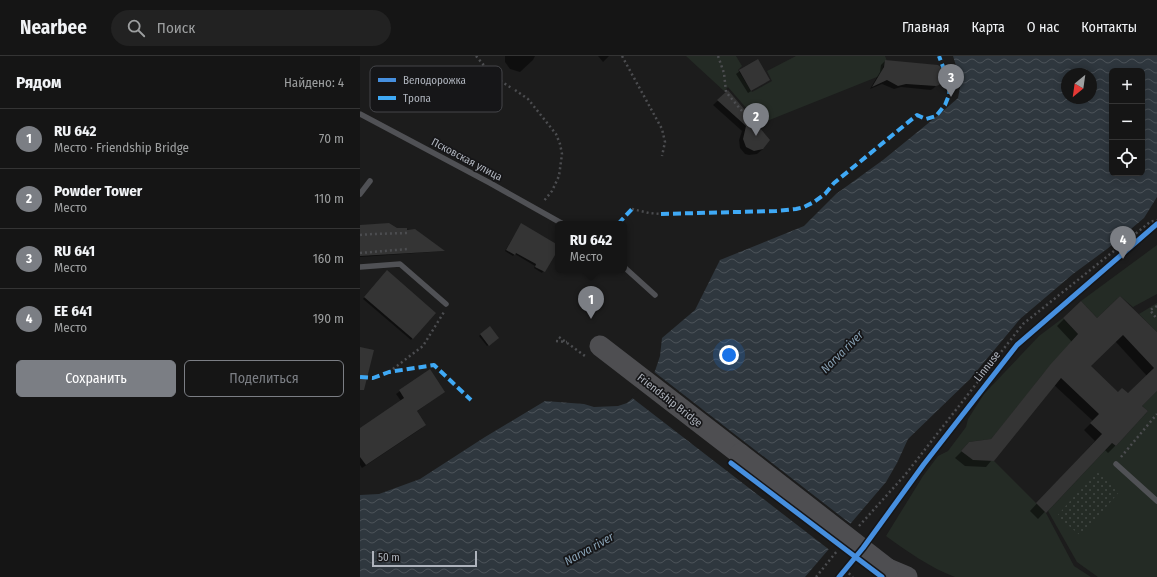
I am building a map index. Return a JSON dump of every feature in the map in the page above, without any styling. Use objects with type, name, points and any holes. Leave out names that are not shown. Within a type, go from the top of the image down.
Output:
[{"type":"highway","name":"Friendship Bridge","points":[[595,353],[740,454],[894,573],[907,577]]},
{"type":"lane","name":"Псковская улица","points":[[360,114],[558,221]]},
{"type":"lane","points":[[360,194],[370,181]]},
{"type":"lane","points":[[360,267],[400,264],[446,304]]},
{"type":"lane","points":[[627,270],[655,296]]},
{"type":"lane","points":[[1116,464],[1157,501]]},
{"type":"path","points":[[476,56],[484,66]]},
{"type":"path","points":[[622,56],[662,129],[665,142],[662,156]]},
{"type":"path","points":[[718,56],[724,73],[726,92],[747,117]]},
{"type":"path","points":[[502,82],[528,99],[556,134],[562,154],[559,176],[556,184],[538,209]]},
{"type":"path","points":[[632,209],[661,214]]},
{"type":"path","points":[[906,474],[1023,324],[1150,222],[1157,220]]},
{"type":"path","points":[[1151,229],[1157,224]]},
{"type":"path","points":[[360,235],[407,233]]},
{"type":"path","points":[[360,252],[408,249]]},
{"type":"path","points":[[389,372],[423,346],[444,311],[446,304]]},
{"type":"path","points":[[1157,306],[1150,310],[1157,318]]},
{"type":"path","points":[[559,337],[595,353]]},
{"type":"path","points":[[556,340],[568,342]]},
{"type":"path","points":[[1116,464],[1157,414]]},
{"type":"path","points":[[849,565],[843,572],[853,577]]},
{"type":"shaded area","points":[[686,56],[736,56],[742,66],[738,70],[752,92],[772,81],[767,71],[796,56],[885,56],[887,61],[883,67],[882,75],[767,121],[754,117],[728,87],[724,91]]},
{"type":"shaded area","points":[[1157,245],[1157,294],[1133,307],[1120,296],[1097,318],[1081,301]]},
{"type":"shaded area","points":[[1157,303],[1157,332],[1139,314]]},
{"type":"shaded area","points":[[1063,318],[1078,334],[991,439],[969,442],[961,451],[993,460],[1046,513],[1074,566],[1091,577],[955,577],[936,569],[886,536],[923,476],[938,456],[948,451],[966,427],[968,419],[984,394],[1039,336]]},
{"type":"shaded area","points":[[1157,391],[1157,577],[1098,577],[1077,562],[1048,511],[1112,443],[1116,446],[1148,411],[1142,406]]},
{"type":"shaded area","points":[[1096,471],[1120,491],[1081,536],[1057,516]]},
{"type":"water","name":"Narva river","points":[[953,56],[1157,56],[1157,197],[1144,218],[1107,249],[1073,274],[1020,319],[970,379],[908,439],[886,482],[805,577],[360,577],[360,495],[379,494],[420,479],[485,437],[545,401],[584,404],[594,407],[618,406],[627,403],[639,393],[655,371],[660,356],[662,338],[695,310],[720,260],[804,226],[836,194],[883,160],[958,98],[961,82]]},
{"type":"pier","points":[[653,371],[852,525],[831,551],[631,397],[637,392]]},
{"type":"building","points":[[758,59],[770,80],[751,91],[739,70]]},
{"type":"building","points":[[885,60],[938,65],[943,69],[943,80],[936,86],[906,84],[898,86],[887,80],[872,87],[884,67]]},
{"type":"building","points":[[728,90],[770,140],[763,149],[754,151],[746,147],[743,139],[746,126],[717,100]]},
{"type":"building","points":[[389,223],[397,228],[407,228],[407,230],[415,229],[445,251],[360,256],[360,225]]},
{"type":"building","points":[[521,223],[555,243],[555,255],[545,272],[535,267],[536,264],[516,253],[515,255],[506,250]]},
{"type":"building","points":[[387,270],[436,313],[413,339],[364,297]]},
{"type":"building","points":[[1120,296],[1157,332],[1157,391],[1142,406],[1148,411],[1116,446],[1112,443],[1046,513],[1036,503],[1102,434],[1090,423],[1099,414],[1061,378],[994,461],[973,460],[961,451],[969,442],[991,439],[1050,365],[1078,334],[1063,318],[1081,301],[1097,318]],"holes":[[[1123,335],[1154,368],[1128,393],[1122,388],[1118,392],[1091,366]]]},
{"type":"building","points":[[490,326],[499,338],[489,346],[480,334]]},
{"type":"building","points":[[360,347],[374,350],[364,390],[360,390]]},
{"type":"building","points":[[430,369],[445,392],[417,411],[426,425],[366,465],[360,457],[360,428],[404,398],[399,390]]},
{"type":"marked path","points":[[661,214],[776,211],[796,209],[814,202],[825,194],[834,183],[917,115],[926,119],[936,116],[945,105],[949,95],[950,84],[946,79],[939,56]]},
{"type":"marked path","points":[[621,221],[632,209]]},
{"type":"marked path","points":[[360,377],[373,378],[389,372],[434,365],[471,400]]},
{"type":"cycle path","name":"Linnuse","points":[[839,577],[863,548],[924,464],[1017,345],[1157,224]]},
{"type":"cycle path","points":[[731,463],[882,577]]},
{"type":"place","name":"RU 641","points":[[951,97]]},
{"type":"place","name":"Powder Tower","points":[[756,136]]},
{"type":"place","name":"EE 641","points":[[1123,259]]},
{"type":"place","name":"RU 642","points":[[591,319]]}]
